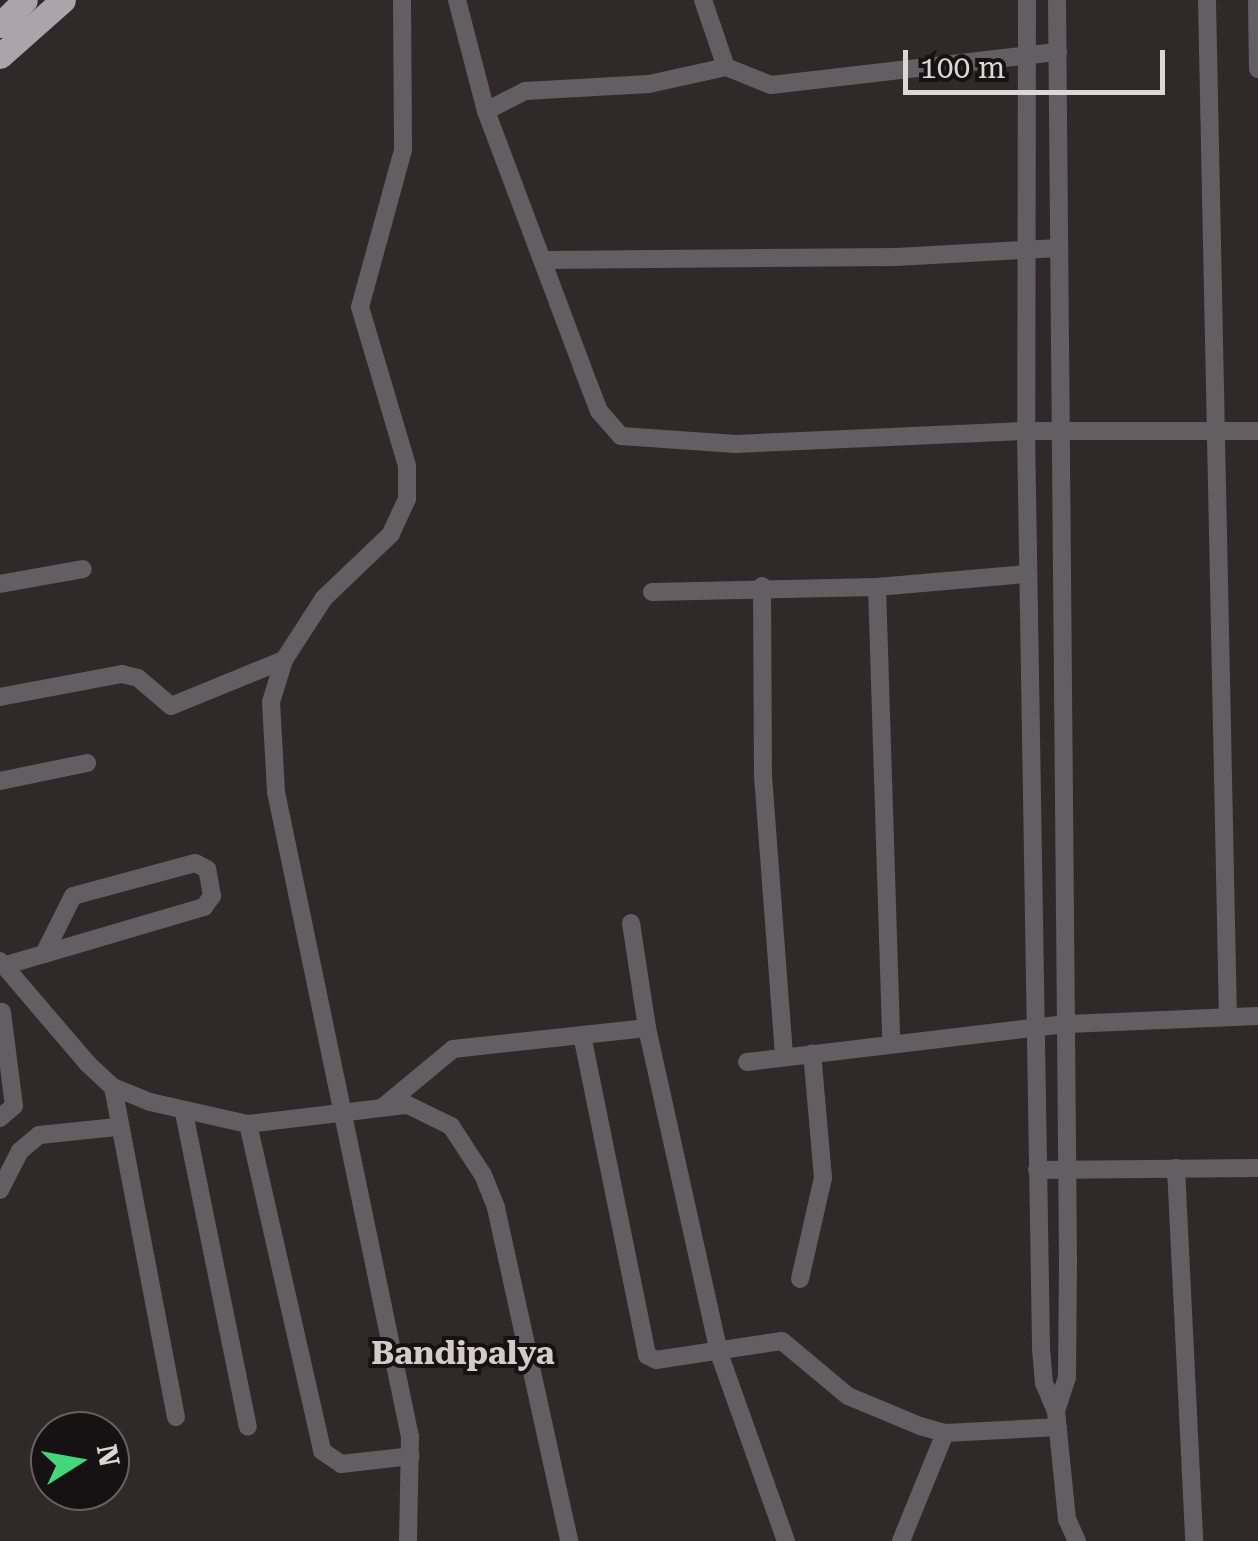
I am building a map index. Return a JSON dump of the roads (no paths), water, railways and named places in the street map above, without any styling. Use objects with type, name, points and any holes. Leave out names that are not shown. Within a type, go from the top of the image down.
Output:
[{"type":"highway","points":[[0,25],[25,0]]},
{"type":"highway","points":[[0,56],[63,0]]},
{"type":"street","points":[[402,0],[404,150],[360,307],[407,466],[407,499],[391,534],[324,598],[284,660],[271,702],[276,792],[411,1456],[408,1541]]},
{"type":"street","points":[[457,0],[486,111],[546,260],[599,411],[622,436],[813,443],[1026,431],[1258,430]]},
{"type":"street","points":[[703,0],[726,67]]},
{"type":"street","points":[[1027,0],[1026,431],[1041,1349],[1044,1382],[1057,1419],[1067,1519],[1077,1541]]},
{"type":"street","points":[[1057,0],[1068,1024],[1067,1378],[1057,1419]]},
{"type":"street","points":[[1207,0],[1212,431],[1228,1017]]},
{"type":"street","points":[[1257,0],[1258,69]]},
{"type":"street","points":[[486,111],[525,91],[649,84],[726,67],[771,84],[1058,52]]},
{"type":"street","points":[[546,260],[1059,248]]},
{"type":"street","points":[[0,584],[83,570]]},
{"type":"street","points":[[652,592],[762,586],[877,587],[1028,574]]},
{"type":"street","points":[[762,586],[763,776],[784,1057]]},
{"type":"street","points":[[877,587],[891,1042]]},
{"type":"street","points":[[0,697],[122,674],[138,678],[171,706],[190,704],[284,660]]},
{"type":"street","points":[[0,781],[87,763]]},
{"type":"street","points":[[44,954],[73,896],[196,863],[207,869],[212,896],[204,906],[44,954],[2,964],[35,1006],[113,1087],[184,1113],[248,1124],[383,1107],[432,1113],[450,1126],[483,1174],[569,1541]]},
{"type":"street","points":[[631,923],[647,1028],[719,1352],[786,1541]]},
{"type":"street","points":[[0,1118],[14,1106],[1,1012],[35,1006]]},
{"type":"street","points":[[747,1062],[1068,1024],[1258,1016]]},
{"type":"street","points":[[383,1107],[453,1049],[647,1028]]},
{"type":"street","points":[[582,1036],[644,1350],[656,1360],[790,1342],[848,1396],[946,1433],[1057,1419]]},
{"type":"street","points":[[800,1279],[823,1178],[812,1053]]},
{"type":"street","points":[[113,1087],[117,1127],[176,1417]]},
{"type":"street","points":[[184,1113],[248,1427]]},
{"type":"street","points":[[248,1124],[322,1451],[341,1464],[411,1456]]},
{"type":"street","points":[[0,1190],[20,1152],[39,1135],[117,1127]]},
{"type":"street","points":[[1176,1168],[1194,1541]]},
{"type":"street","points":[[1037,1170],[1258,1168]]},
{"type":"street","points":[[901,1541],[946,1433]]},
{"type":"district","name":"Bandipalya","points":[[463,1353]]}]
